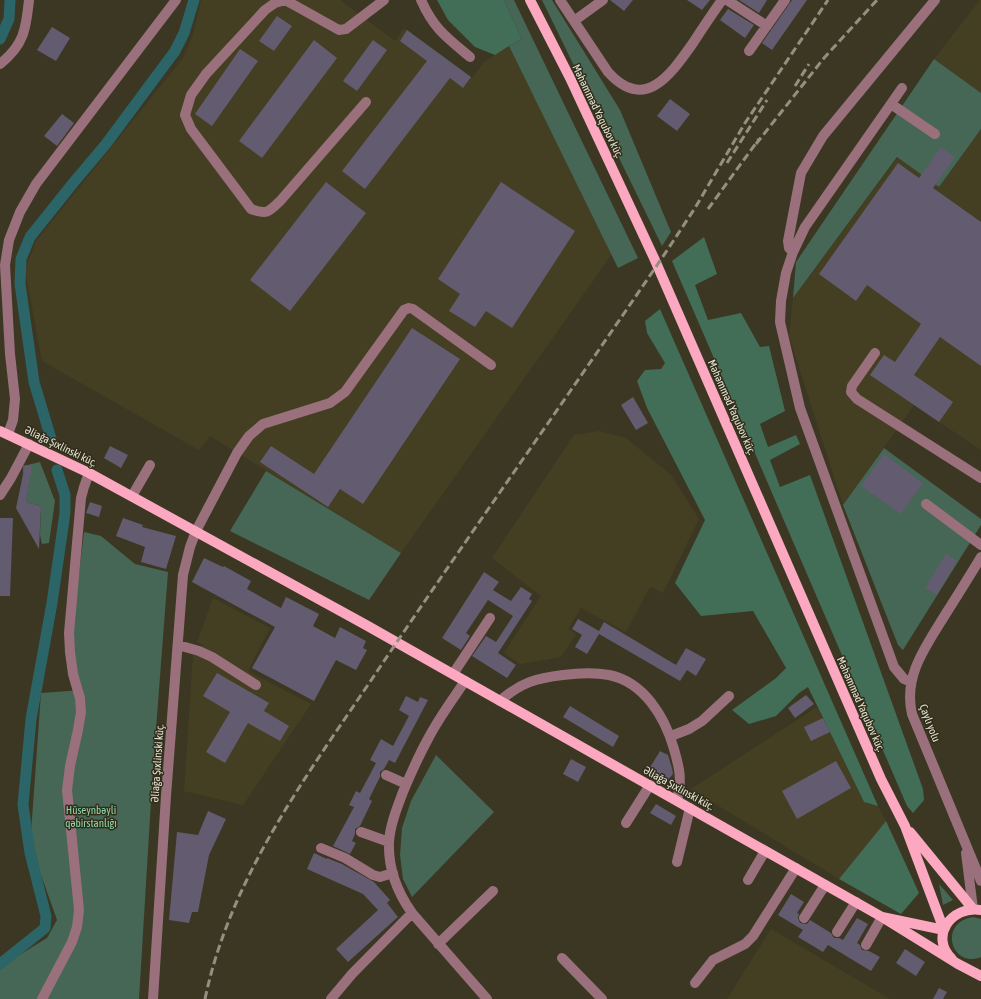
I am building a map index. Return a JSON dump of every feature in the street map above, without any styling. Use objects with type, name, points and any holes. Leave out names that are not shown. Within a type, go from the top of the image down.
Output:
[{"type":"main road","name":"Məhəmməd Yaqubov küç.","points":[[530,0],[570,78],[651,251],[881,779],[905,826]]},
{"type":"main road","name":"Əliağa Şıxlinski küç.","points":[[4,432],[90,473],[453,674],[856,902],[958,964],[981,976]]},
{"type":"main road","points":[[905,826],[977,910]]},
{"type":"main road","points":[[905,826],[944,930]]},
{"type":"main road","points":[[977,910],[964,910],[955,914],[948,921],[944,930],[943,940],[945,949],[950,957],[958,964],[976,968],[981,966]]},
{"type":"main road","points":[[882,917],[944,930]]},
{"type":"street","points":[[0,64],[10,56],[20,42],[26,25],[29,0]]},
{"type":"street","points":[[4,432],[13,420],[15,399],[10,354],[5,265],[9,240],[14,226],[36,184],[176,0]]},
{"type":"street","points":[[366,102],[281,200],[271,210],[261,213],[251,209],[191,129],[185,114],[191,95],[206,74],[265,10],[274,3],[285,0],[339,30],[346,29],[384,0]]},
{"type":"street","points":[[421,0],[434,25],[445,37],[470,56]]},
{"type":"street","points":[[560,0],[597,57],[617,81],[628,88],[639,89],[651,87],[662,81],[674,70],[722,0]]},
{"type":"street","points":[[574,21],[603,0]]},
{"type":"street","points":[[727,0],[767,26]]},
{"type":"street","points":[[749,51],[785,0]]},
{"type":"street","points":[[793,252],[789,248],[788,241],[801,173],[810,155],[823,136],[935,0]]},
{"type":"street","points":[[902,88],[805,227],[793,252],[786,273],[781,301],[780,322],[800,408],[894,668],[904,679],[911,682]]},
{"type":"street","points":[[891,104],[935,134]]},
{"type":"street","points":[[196,531],[237,453],[249,436],[263,424],[330,403],[345,392],[404,310],[409,308],[413,309],[491,365]]},
{"type":"street","points":[[875,353],[852,386],[851,392],[857,399],[979,474]]},
{"type":"street","points":[[0,495],[29,444]]},
{"type":"street","points":[[132,496],[150,465]]},
{"type":"street","points":[[42,999],[72,942],[77,927],[79,910],[67,790],[70,766],[81,712],[80,698],[70,652],[69,633],[81,498],[90,473]]},
{"type":"street","points":[[926,504],[981,545]]},
{"type":"street","name":"Əliağa Şıxlinski küç.","points":[[153,999],[166,796],[183,575],[190,547],[196,531]]},
{"type":"street","name":"Çaylı yolu","points":[[964,837],[912,714],[909,698],[914,672],[924,649],[981,557]]},
{"type":"street","points":[[453,674],[490,618]]},
{"type":"street","points":[[178,645],[199,651],[212,657],[256,686]]},
{"type":"street","points":[[500,701],[516,688],[541,678],[572,674],[590,673],[609,675],[635,687],[659,712],[671,736],[680,770],[680,786],[677,800]]},
{"type":"street","points":[[465,681],[429,736],[406,784],[393,822],[389,842],[390,861],[402,899],[438,944],[487,999]]},
{"type":"street","points":[[671,736],[689,729],[702,721],[729,696]]},
{"type":"street","points":[[386,775],[406,784]]},
{"type":"street","points":[[626,824],[650,785]]},
{"type":"street","points":[[677,862],[690,808]]},
{"type":"street","points":[[361,832],[389,842]]},
{"type":"street","points":[[964,837],[981,881]]},
{"type":"street","points":[[964,837],[977,910]]},
{"type":"street","points":[[321,848],[345,858],[373,875],[380,877],[393,873]]},
{"type":"street","points":[[748,880],[765,851]]},
{"type":"street","points":[[695,983],[713,960],[744,944],[753,936],[796,868]]},
{"type":"street","points":[[804,918],[825,885]]},
{"type":"street","points":[[438,944],[493,891]]},
{"type":"street","points":[[837,932],[856,902]]},
{"type":"street","points":[[331,999],[352,974],[412,913]]},
{"type":"street","points":[[866,945],[882,917]]},
{"type":"street","points":[[562,958],[602,999]]},
{"type":"shaded area","points":[[201,0],[340,0],[395,41],[404,28],[472,78],[484,62],[509,46],[612,254],[401,553],[210,436],[199,450],[42,361],[25,270],[36,241],[183,58],[193,35]]},
{"type":"shaded area","points":[[981,0],[981,93],[934,59]]},
{"type":"shaded area","points":[[981,129],[981,450],[914,405],[843,505],[789,336],[793,298],[898,157],[939,187]]},
{"type":"shaded area","points":[[599,431],[626,438],[671,475],[699,519],[663,593],[650,587],[626,632],[581,608],[568,629],[576,634],[561,657],[520,664],[504,653],[541,596],[492,558],[574,435]]},
{"type":"shaded area","points":[[213,598],[270,628],[248,671],[311,704],[243,805],[184,791],[193,655],[198,656],[203,645],[197,642]]},
{"type":"shaded area","points":[[817,707],[864,802],[878,806],[886,821],[839,879],[691,789]]},
{"type":"shaded area","points":[[771,929],[890,999],[727,999]]},
{"type":"green space","points":[[437,0],[504,0],[522,39],[495,55],[475,47],[448,20]]},
{"type":"green space","points":[[504,0],[514,0],[638,258],[618,268],[509,46],[522,39]]},
{"type":"green space","points":[[542,0],[552,0],[620,110],[671,232],[662,246]]},
{"type":"green space","points":[[934,59],[981,93],[981,129],[939,187],[897,157],[793,298],[796,262]]},
{"type":"green space","points":[[704,237],[717,274],[695,285],[708,320],[741,313],[760,347],[769,346],[785,411],[760,424],[768,447],[796,435],[800,444],[770,460],[780,487],[810,475],[923,789],[924,800],[913,813],[907,806],[672,261]]},
{"type":"green space","points":[[660,309],[878,806],[864,802],[808,687],[799,693],[776,716],[749,724],[732,710],[776,678],[786,668],[753,611],[701,616],[675,583],[705,520],[647,408],[637,381],[645,370],[661,369],[665,363],[647,333],[645,321]]},
{"type":"green space","points":[[884,448],[981,519],[981,525],[903,650],[898,645],[843,505]]},
{"type":"green space","points":[[40,462],[55,501],[49,543],[42,544],[40,535],[41,506],[26,502],[30,475],[23,473],[23,466]]},
{"type":"green space","points":[[266,471],[401,553],[369,600],[230,531]]},
{"type":"green space","name":"Hüseynbəyli qəbirstanlığı","points":[[84,532],[101,536],[135,564],[168,572],[153,768],[139,999],[0,999],[0,970],[3,965],[47,938],[57,920],[40,872],[31,833],[41,693],[83,690],[75,666],[72,632]]},
{"type":"green space","points":[[436,755],[494,812],[412,897],[403,879],[400,855],[402,828],[411,801]]},
{"type":"green space","points":[[886,821],[919,893],[901,914],[839,879]]},
{"type":"green space","points":[[939,884],[953,900],[943,905]]},
{"type":"green space","points":[[973,917],[981,919],[981,957],[971,959],[962,957],[956,951],[953,944],[952,935],[955,927],[962,921]]},
{"type":"building","points":[[610,0],[633,0],[624,11]]},
{"type":"building","points":[[687,0],[710,0],[702,10]]},
{"type":"building","points":[[739,0],[767,0],[759,13]]},
{"type":"building","points":[[792,0],[807,0],[772,50],[762,43]]},
{"type":"building","points":[[728,9],[754,25],[745,38],[720,20]]},
{"type":"building","points":[[277,16],[292,26],[274,51],[259,41]]},
{"type":"building","points":[[52,27],[70,38],[56,61],[37,50]]},
{"type":"building","points":[[407,30],[471,77],[463,88],[450,78],[365,189],[342,171],[427,61],[400,41]]},
{"type":"building","points":[[314,40],[337,58],[262,158],[239,141]]},
{"type":"building","points":[[373,40],[387,50],[357,91],[343,81]]},
{"type":"building","points":[[240,49],[258,61],[212,126],[195,114]]},
{"type":"building","points":[[670,99],[690,114],[677,131],[657,116]]},
{"type":"building","points":[[62,114],[74,123],[57,146],[44,136]]},
{"type":"building","points":[[941,147],[955,157],[933,188],[981,222],[981,366],[940,337],[914,375],[953,402],[939,422],[870,375],[884,355],[895,362],[921,324],[867,285],[856,301],[819,274],[898,163],[919,178]]},
{"type":"building","points":[[326,182],[366,213],[290,311],[250,280]]},
{"type":"building","points":[[501,182],[575,231],[512,328],[486,311],[475,327],[449,311],[460,294],[438,279]]},
{"type":"building","points":[[412,328],[460,359],[363,504],[340,489],[328,507],[260,462],[271,446],[314,474]]},
{"type":"building","points":[[633,397],[648,423],[636,430],[621,405]]},
{"type":"building","points":[[110,446],[128,455],[121,468],[104,458]]},
{"type":"building","points":[[884,454],[923,483],[901,514],[861,486]]},
{"type":"building","points":[[25,465],[32,466],[26,502],[41,506],[39,549],[16,508]]},
{"type":"building","points":[[90,502],[102,506],[99,517],[86,513]]},
{"type":"building","points":[[0,518],[13,518],[10,596],[0,596]]},
{"type":"building","points":[[123,518],[143,525],[142,527],[176,536],[166,569],[141,562],[145,547],[116,536]]},
{"type":"building","points":[[946,554],[957,561],[937,595],[925,588]]},
{"type":"building","points":[[204,558],[223,567],[224,566],[251,581],[247,589],[281,608],[286,597],[319,614],[313,626],[335,638],[340,627],[366,641],[363,648],[367,650],[356,670],[336,660],[314,701],[252,668],[275,627],[192,582]]},
{"type":"building","points":[[484,572],[499,582],[493,590],[511,601],[521,587],[532,594],[529,599],[532,601],[498,653],[516,665],[507,678],[472,656],[486,636],[496,642],[513,616],[488,600],[466,633],[470,636],[461,650],[442,638]]},
{"type":"building","points":[[578,619],[599,631],[604,622],[676,665],[686,648],[706,659],[696,676],[687,670],[680,681],[599,634],[587,654],[575,647],[582,635],[572,629]]},
{"type":"building","points":[[217,673],[269,703],[264,711],[289,726],[280,741],[248,723],[225,763],[206,752],[230,712],[203,696]]},
{"type":"building","points":[[806,695],[814,704],[795,718],[788,708]]},
{"type":"building","points":[[406,696],[418,702],[420,697],[428,700],[395,763],[389,760],[384,769],[380,772],[380,777],[369,799],[372,801],[360,826],[355,829],[355,834],[352,841],[356,843],[350,854],[333,846],[354,807],[349,805],[356,791],[360,793],[376,763],[370,760],[381,739],[393,746],[409,716],[399,710]]},
{"type":"building","points":[[570,706],[619,736],[613,747],[563,717]]},
{"type":"building","points":[[823,718],[830,732],[811,741],[804,727]]},
{"type":"building","points":[[660,751],[668,755],[672,768],[673,774],[668,780],[649,769]]},
{"type":"building","points":[[571,759],[586,767],[578,782],[563,774]]},
{"type":"building","points":[[836,761],[851,788],[797,819],[782,791]]},
{"type":"building","points":[[656,804],[676,816],[671,825],[650,813]]},
{"type":"building","points":[[208,811],[226,819],[209,855],[198,912],[192,912],[189,923],[169,920],[177,832],[198,835]]},
{"type":"building","points":[[314,853],[342,864],[374,882],[390,900],[387,903],[398,917],[348,962],[336,949],[378,910],[363,894],[307,869]]},
{"type":"building","points":[[791,894],[804,902],[797,913],[799,914],[798,918],[800,923],[807,924],[810,920],[831,933],[834,938],[843,940],[857,918],[868,924],[857,943],[860,945],[862,950],[869,951],[880,957],[871,971],[828,945],[823,952],[798,937],[803,930],[778,915]]},
{"type":"building","points":[[905,949],[925,962],[916,976],[896,963]]},
{"type":"building","points":[[939,988],[947,992],[943,999],[933,999]]},
{"type":"waterway","points":[[0,39],[9,19],[10,0]]},
{"type":"waterway","points":[[52,442],[34,382],[20,284],[21,259],[30,237],[106,144],[175,51],[184,33],[194,0]]},
{"type":"waterway","points":[[0,964],[45,928],[46,916],[30,853],[23,805],[31,719],[52,603],[65,513],[65,495],[57,470]]},
{"type":"railway","points":[[205,999],[217,953],[234,909],[254,866],[276,825],[301,784],[416,614],[668,249],[695,208],[745,123],[828,0]]},
{"type":"railway","points":[[756,144],[824,58],[877,0]]},
{"type":"railway","points":[[795,86],[809,64]]},
{"type":"railway","points":[[727,163],[767,100]]},
{"type":"railway","points":[[708,209],[759,139]]}]
